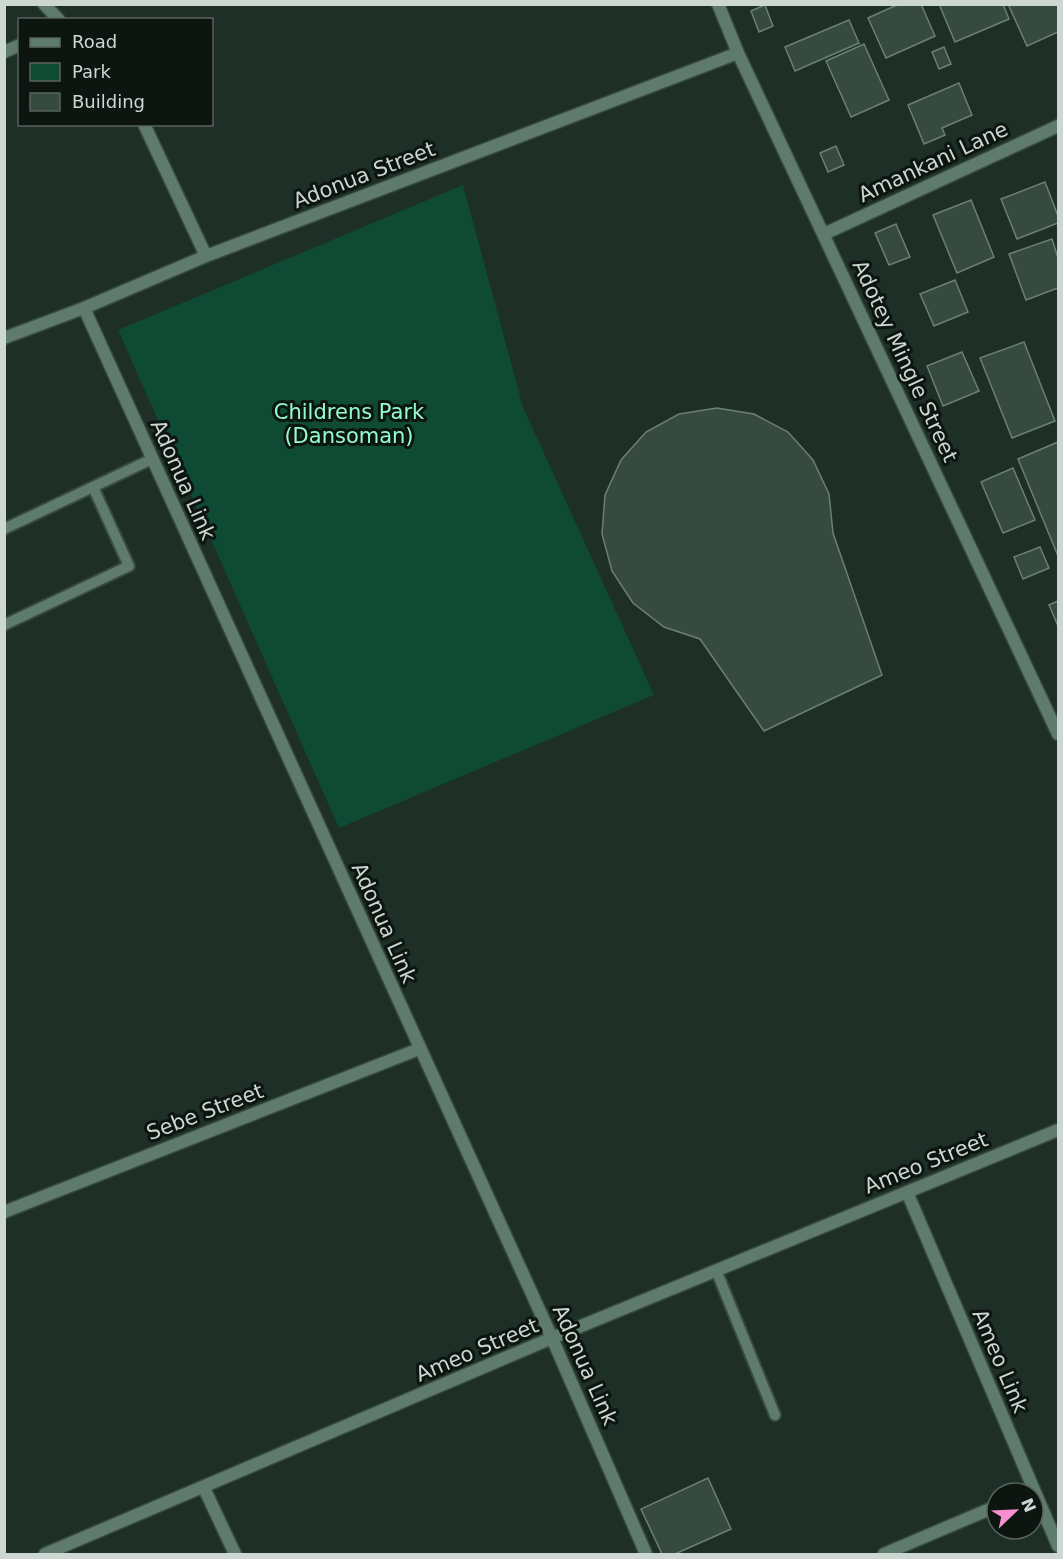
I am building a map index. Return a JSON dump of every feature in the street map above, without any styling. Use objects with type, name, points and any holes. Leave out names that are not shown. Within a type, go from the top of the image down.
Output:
[{"type":"street","points":[[44,4],[57,18]]},
{"type":"street","name":"Adotey Mingle Street","points":[[718,4],[738,53],[1059,734]]},
{"type":"street","points":[[4,52],[18,46]]},
{"type":"street","name":"Adonua Street","points":[[4,338],[84,308],[206,256],[738,53]]},
{"type":"street","points":[[145,126],[206,256]]},
{"type":"street","name":"Amankani Lane","points":[[824,234],[1059,126]]},
{"type":"street","name":"Adonua Link","points":[[84,308],[552,1338],[646,1554]]},
{"type":"street","name":"Sebe Street","points":[[4,1212],[419,1049]]},
{"type":"street","name":"Ameo Street","points":[[45,1554],[552,1338],[1059,1130]]},
{"type":"street","name":"Ameo Link","points":[[907,1192],[1026,1481]]},
{"type":"street","points":[[204,1488],[235,1554]]},
{"type":"street","points":[[884,1554],[985,1511]]},
{"type":"street","name":"Ameo Link","points":[[1045,1519],[1059,1546]]},
{"type":"lane","points":[[4,529],[152,459]]},
{"type":"lane","points":[[4,625],[129,566],[93,487]]},
{"type":"lane","points":[[716,1270],[775,1415]]},
{"type":"green space","name":"Childrens Park (Dansoman)","points":[[463,185],[523,407],[654,695],[339,828],[118,330]]},
{"type":"building","points":[[899,4],[921,4],[935,36],[886,58],[868,18]]},
{"type":"building","points":[[939,4],[1003,4],[1009,19],[955,42]]},
{"type":"building","points":[[1008,4],[1058,4],[1058,32],[1027,46]]},
{"type":"building","points":[[765,5],[773,26],[759,32],[751,11]]},
{"type":"building","points":[[849,20],[859,43],[795,71],[785,47]]},
{"type":"building","points":[[864,44],[889,100],[851,117],[826,61]]},
{"type":"building","points":[[944,47],[951,64],[939,69],[932,52]]},
{"type":"building","points":[[959,83],[972,115],[942,128],[945,135],[924,144],[908,105]]},
{"type":"building","points":[[836,146],[844,165],[828,172],[820,153]]},
{"type":"building","points":[[1045,182],[1058,216],[1058,223],[1017,239],[1001,199]]},
{"type":"building","points":[[971,200],[994,257],[957,273],[933,215]]},
{"type":"building","points":[[896,224],[910,257],[889,265],[875,233]]},
{"type":"building","points":[[1052,239],[1058,258],[1058,288],[1026,300],[1009,254]]},
{"type":"building","points":[[955,280],[968,312],[934,326],[920,294]]},
{"type":"building","points":[[1024,342],[1055,421],[1012,438],[980,358]]},
{"type":"building","points":[[962,352],[979,391],[943,406],[927,366]]},
{"type":"building","points":[[717,408],[754,414],[788,432],[813,460],[829,494],[833,533],[882,675],[764,731],[700,639],[664,627],[633,603],[612,571],[602,534],[605,495],[621,460],[646,432],[679,414]]},
{"type":"building","points":[[1058,442],[1058,556],[1018,459]]},
{"type":"building","points":[[1013,468],[1035,520],[1003,533],[981,482]]},
{"type":"building","points":[[1040,547],[1049,568],[1023,579],[1014,557]]},
{"type":"building","points":[[1058,601],[1058,626],[1049,605]]},
{"type":"building","points":[[708,1478],[731,1529],[675,1554],[662,1554],[641,1509]]}]
